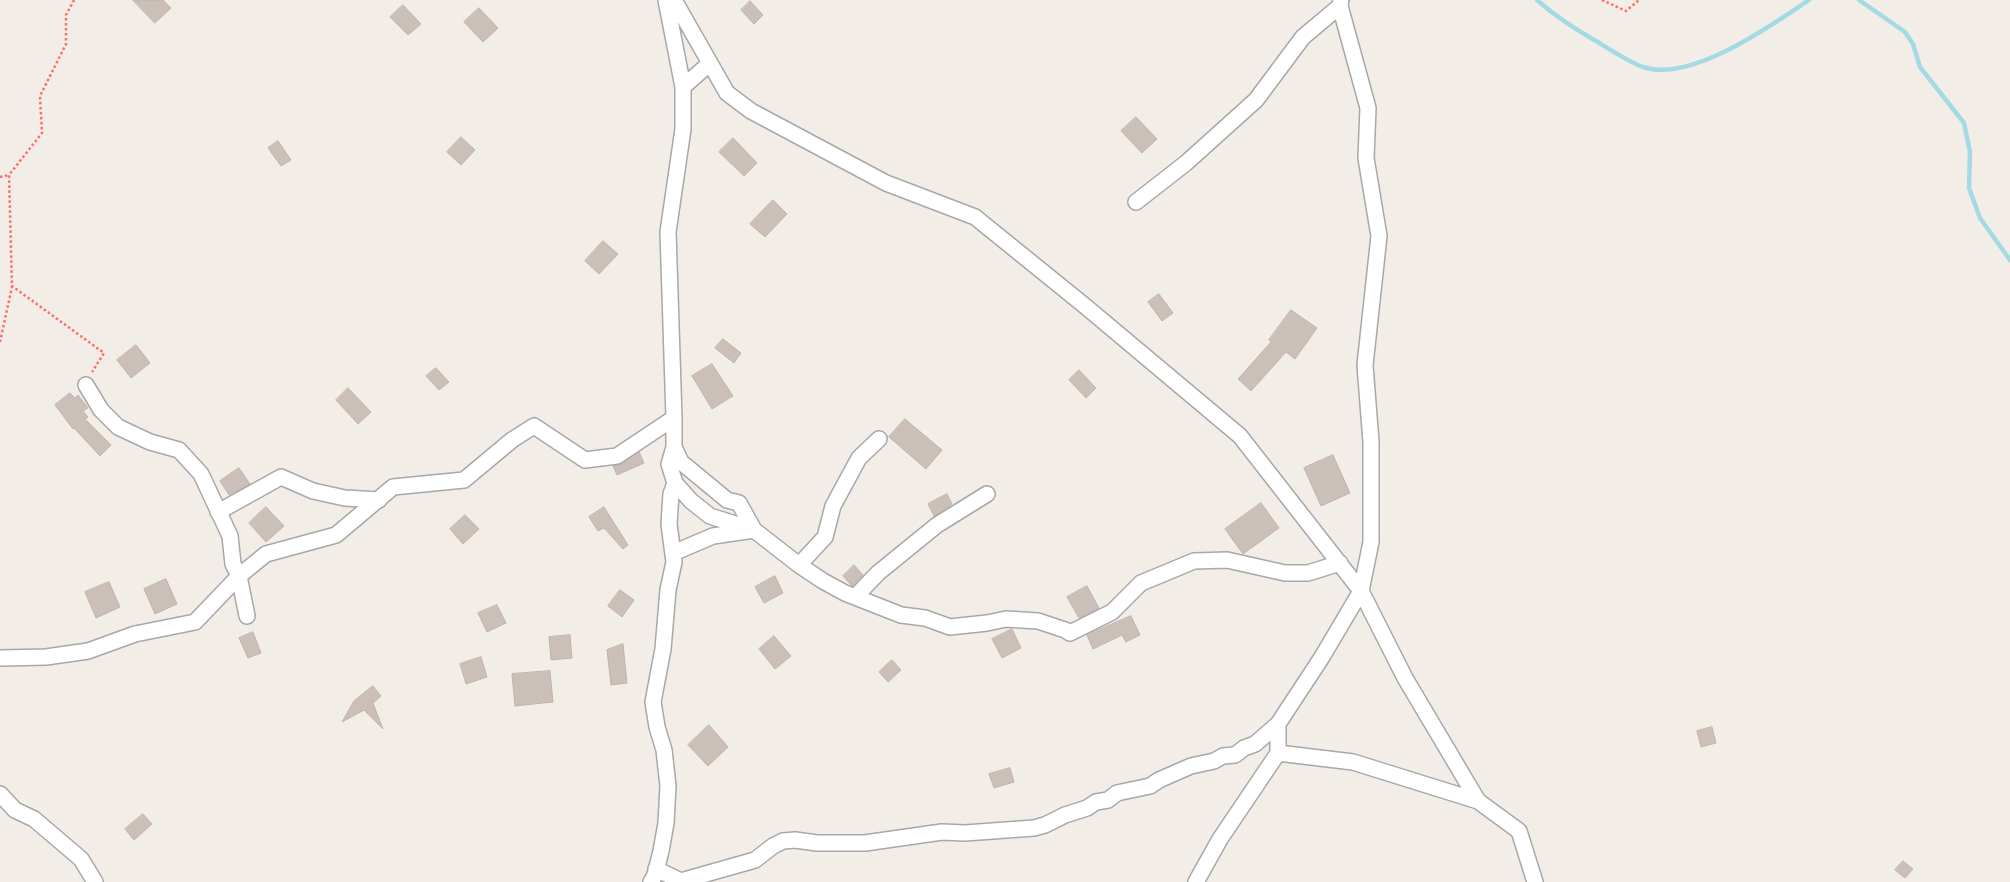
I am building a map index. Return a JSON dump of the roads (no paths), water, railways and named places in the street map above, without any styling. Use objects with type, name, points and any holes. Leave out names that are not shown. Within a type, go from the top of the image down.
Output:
[{"type":"street","points":[[666,0],[683,88],[683,129],[668,232],[674,418],[674,447],[669,464],[675,483],[691,501],[710,516],[754,530],[823,581],[855,597],[901,615],[925,618],[950,628],[987,624],[1006,619],[1038,621],[1070,633],[1112,612],[1141,583],[1194,562],[1226,560],[1285,573],[1308,573],[1340,563]]},
{"type":"street","points":[[674,0],[727,93],[751,111],[886,183],[975,217],[1240,436],[1361,591],[1405,678],[1478,801]]},
{"type":"street","points":[[675,483],[671,494],[669,524],[674,562],[668,590],[663,649],[653,702],[664,750],[668,786],[666,823],[654,875],[681,881],[755,860],[772,846],[783,841],[865,843],[942,832],[964,833],[1034,828],[1087,808],[1096,802],[1108,800],[1117,793],[1150,786],[1191,766],[1214,762],[1223,756],[1235,755],[1244,748],[1254,744],[1278,724],[1322,657],[1361,591],[1371,542],[1371,442],[1365,365],[1379,236],[1366,158],[1368,108],[1341,3],[1303,38],[1256,100],[1186,163],[1136,202]]},
{"type":"street","points":[[683,88],[710,63]]},
{"type":"street","points":[[86,384],[101,410],[118,427],[150,442],[179,450],[201,474],[230,536],[233,564],[239,576],[247,616]]},
{"type":"street","points":[[0,658],[46,657],[88,651],[135,634],[195,622],[239,576],[266,554],[336,535],[393,487],[464,480],[512,440],[534,426],[586,460],[617,456],[674,418]]},
{"type":"street","points":[[799,565],[825,537],[833,506],[859,458],[880,439]]},
{"type":"street","points":[[674,447],[681,462],[727,500],[739,503],[754,530]]},
{"type":"street","points":[[218,512],[281,477],[313,491],[345,498],[379,500]]},
{"type":"street","points":[[855,597],[878,573],[937,525],[987,494]]},
{"type":"street","points":[[673,553],[714,536],[754,530]]},
{"type":"street","points":[[1196,882],[1220,839],[1278,753],[1278,724]]},
{"type":"street","points":[[1278,753],[1353,762],[1478,801],[1519,831],[1535,882]]},
{"type":"street","points":[[0,794],[15,810],[34,820],[81,859],[96,882]]},
{"type":"waterway","points":[[1537,0],[1573,27],[1625,59],[1643,67],[1662,70],[1684,67],[1706,60],[1752,37],[1809,0]]},
{"type":"waterway","points":[[1859,0],[1905,32],[1913,44],[1920,67],[1964,123],[1970,152],[1969,188],[1980,218],[2010,260]]}]
